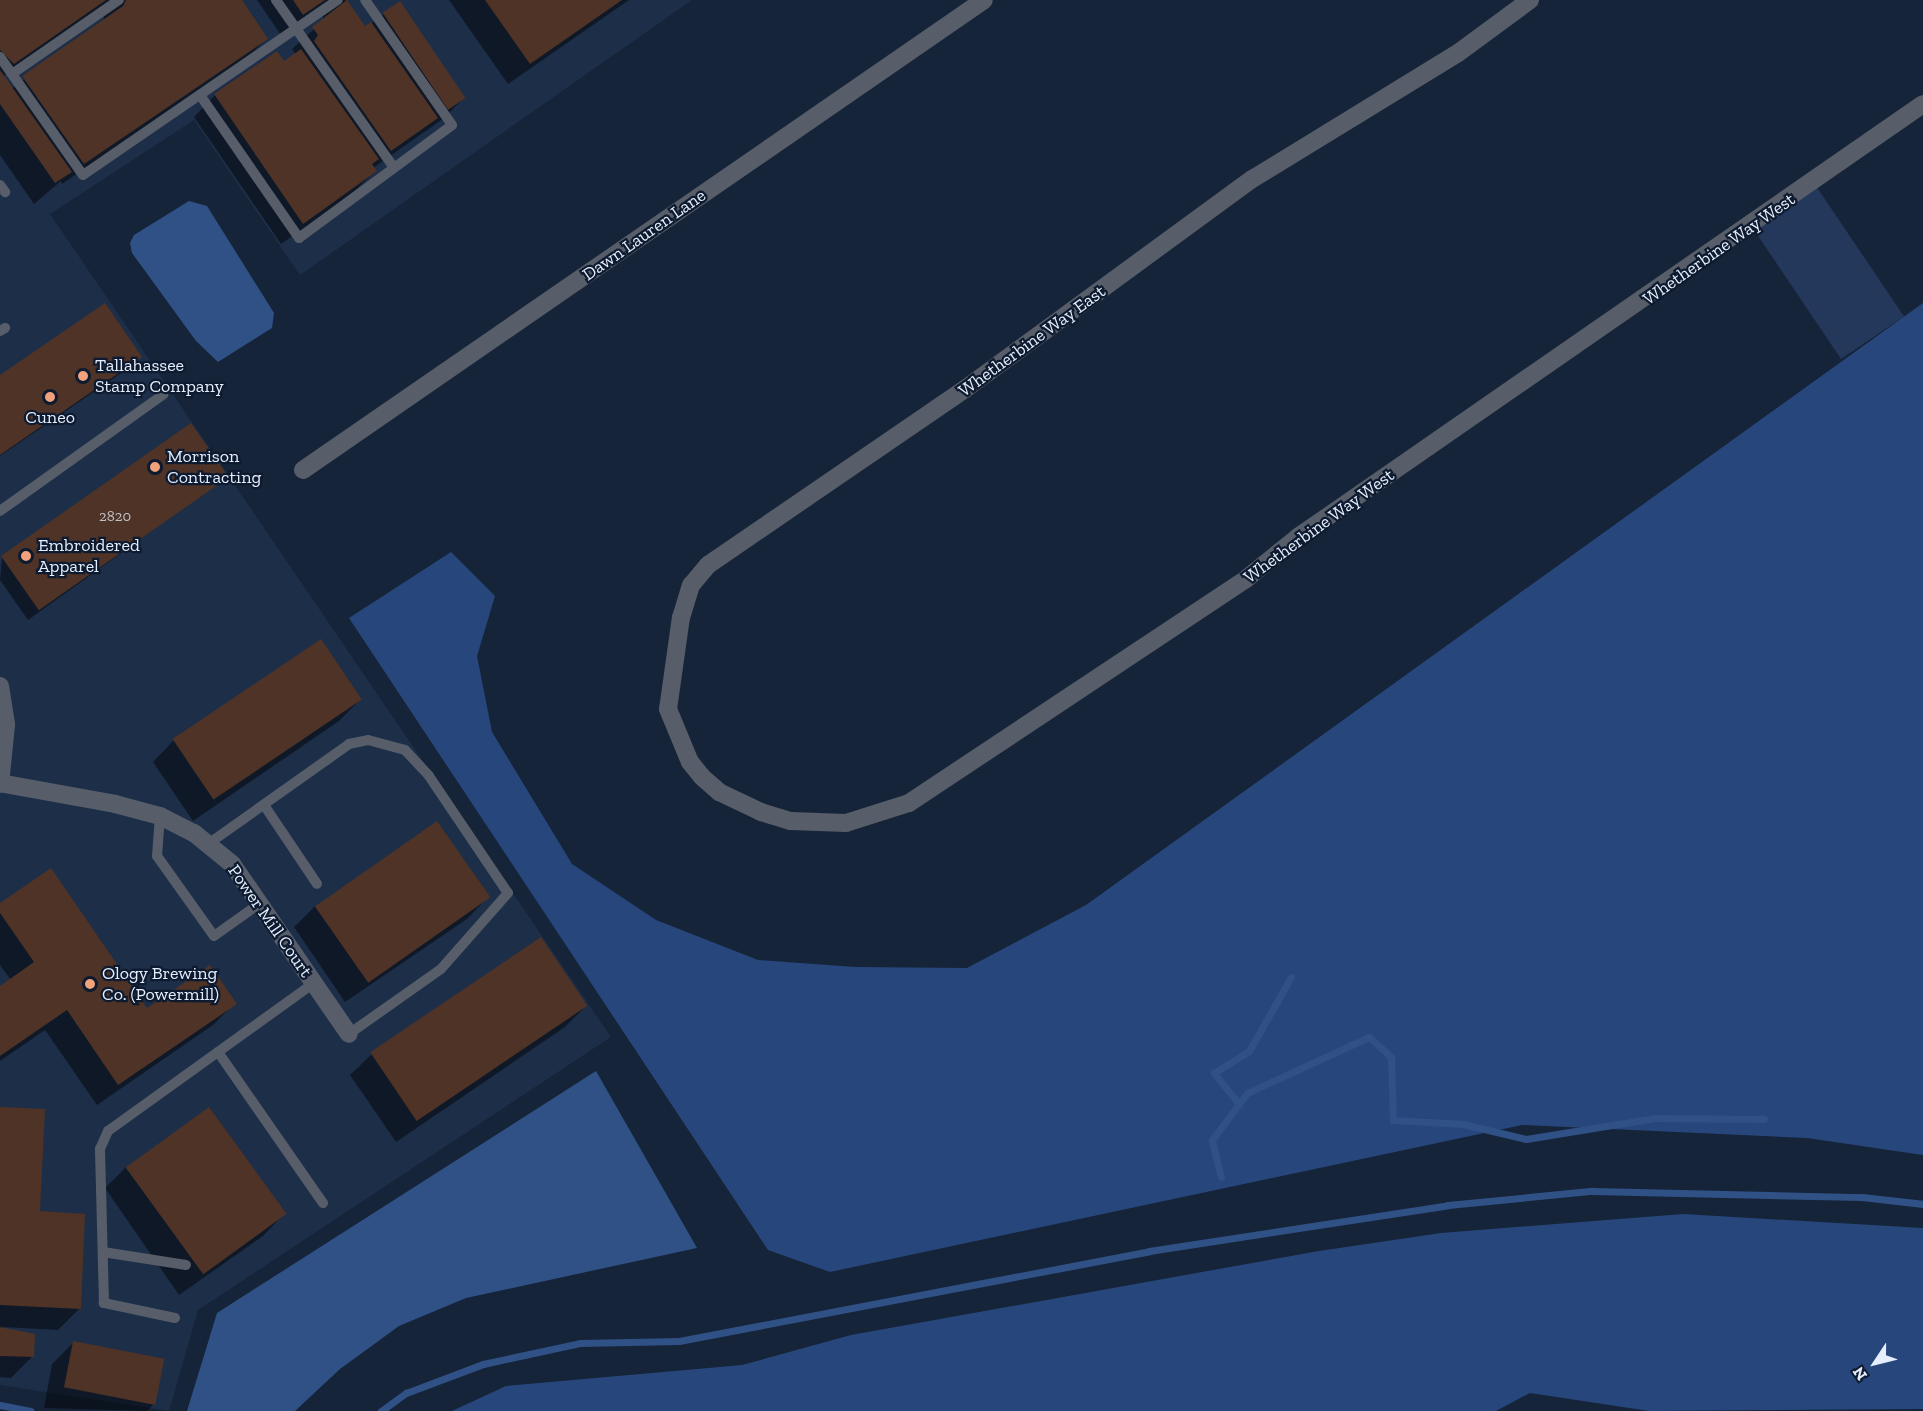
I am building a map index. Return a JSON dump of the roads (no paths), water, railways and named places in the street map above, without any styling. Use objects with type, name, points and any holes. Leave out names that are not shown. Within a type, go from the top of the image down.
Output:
[{"type":"street","name":"Dawn Lauren Lane","points":[[303,470],[984,0]]},
{"type":"street","name":"Whetherbine Way East","points":[[690,762],[668,710],[670,680],[691,585],[708,565],[965,389],[1252,179],[1458,53],[1530,0]]},
{"type":"street","name":"Whetherbine Way West","points":[[690,762],[719,792],[760,812],[791,821],[846,823],[909,803],[1246,579],[1298,537],[1923,104]]},
{"type":"street","points":[[0,686],[6,725],[1,777]]},
{"type":"street","name":"Power Mill Court","points":[[1,777],[160,816],[208,844],[232,864],[349,1034]]},
{"type":"lane","points":[[12,74],[119,0]]},
{"type":"lane","points":[[276,0],[394,168]]},
{"type":"lane","points":[[0,57],[83,176],[338,0]]},
{"type":"lane","points":[[200,95],[299,238],[452,125],[365,0]]},
{"type":"lane","points":[[0,512],[164,394]]},
{"type":"lane","points":[[208,844],[349,744],[368,740],[405,750],[429,776],[508,893],[441,969],[349,1034]]},
{"type":"lane","points":[[264,805],[317,884]]},
{"type":"lane","points":[[160,816],[157,856],[214,936],[259,904]]},
{"type":"lane","points":[[175,1318],[105,1303],[100,1149],[108,1131],[314,983]]},
{"type":"lane","points":[[218,1052],[323,1203]]},
{"type":"lane","points":[[103,1252],[186,1265]]},
{"type":"waterway","points":[[1239,1104],[1214,1073],[1249,1051],[1291,977]]},
{"type":"waterway","points":[[1221,1177],[1212,1140],[1247,1093],[1369,1037],[1391,1057],[1393,1120],[1463,1124],[1526,1139],[1656,1118],[1764,1119]]},
{"type":"waterway","points":[[381,1411],[406,1393],[483,1364],[580,1343],[679,1341],[1149,1251],[1448,1205],[1592,1191],[1862,1197],[1923,1204]]},
{"type":"waterway","points":[[0,1405],[30,1411]]},
{"type":"place","name":"Tallahassee Stamp Company","points":[[83,376]]},
{"type":"place","name":"Cuneo","points":[[50,397]]},
{"type":"place","name":"Morrison Contracting","points":[[155,467]]},
{"type":"place","name":"Embroidered Apparel","points":[[26,556]]},
{"type":"place","name":"Ology Brewing Co. (Powermill)","points":[[90,984]]}]
